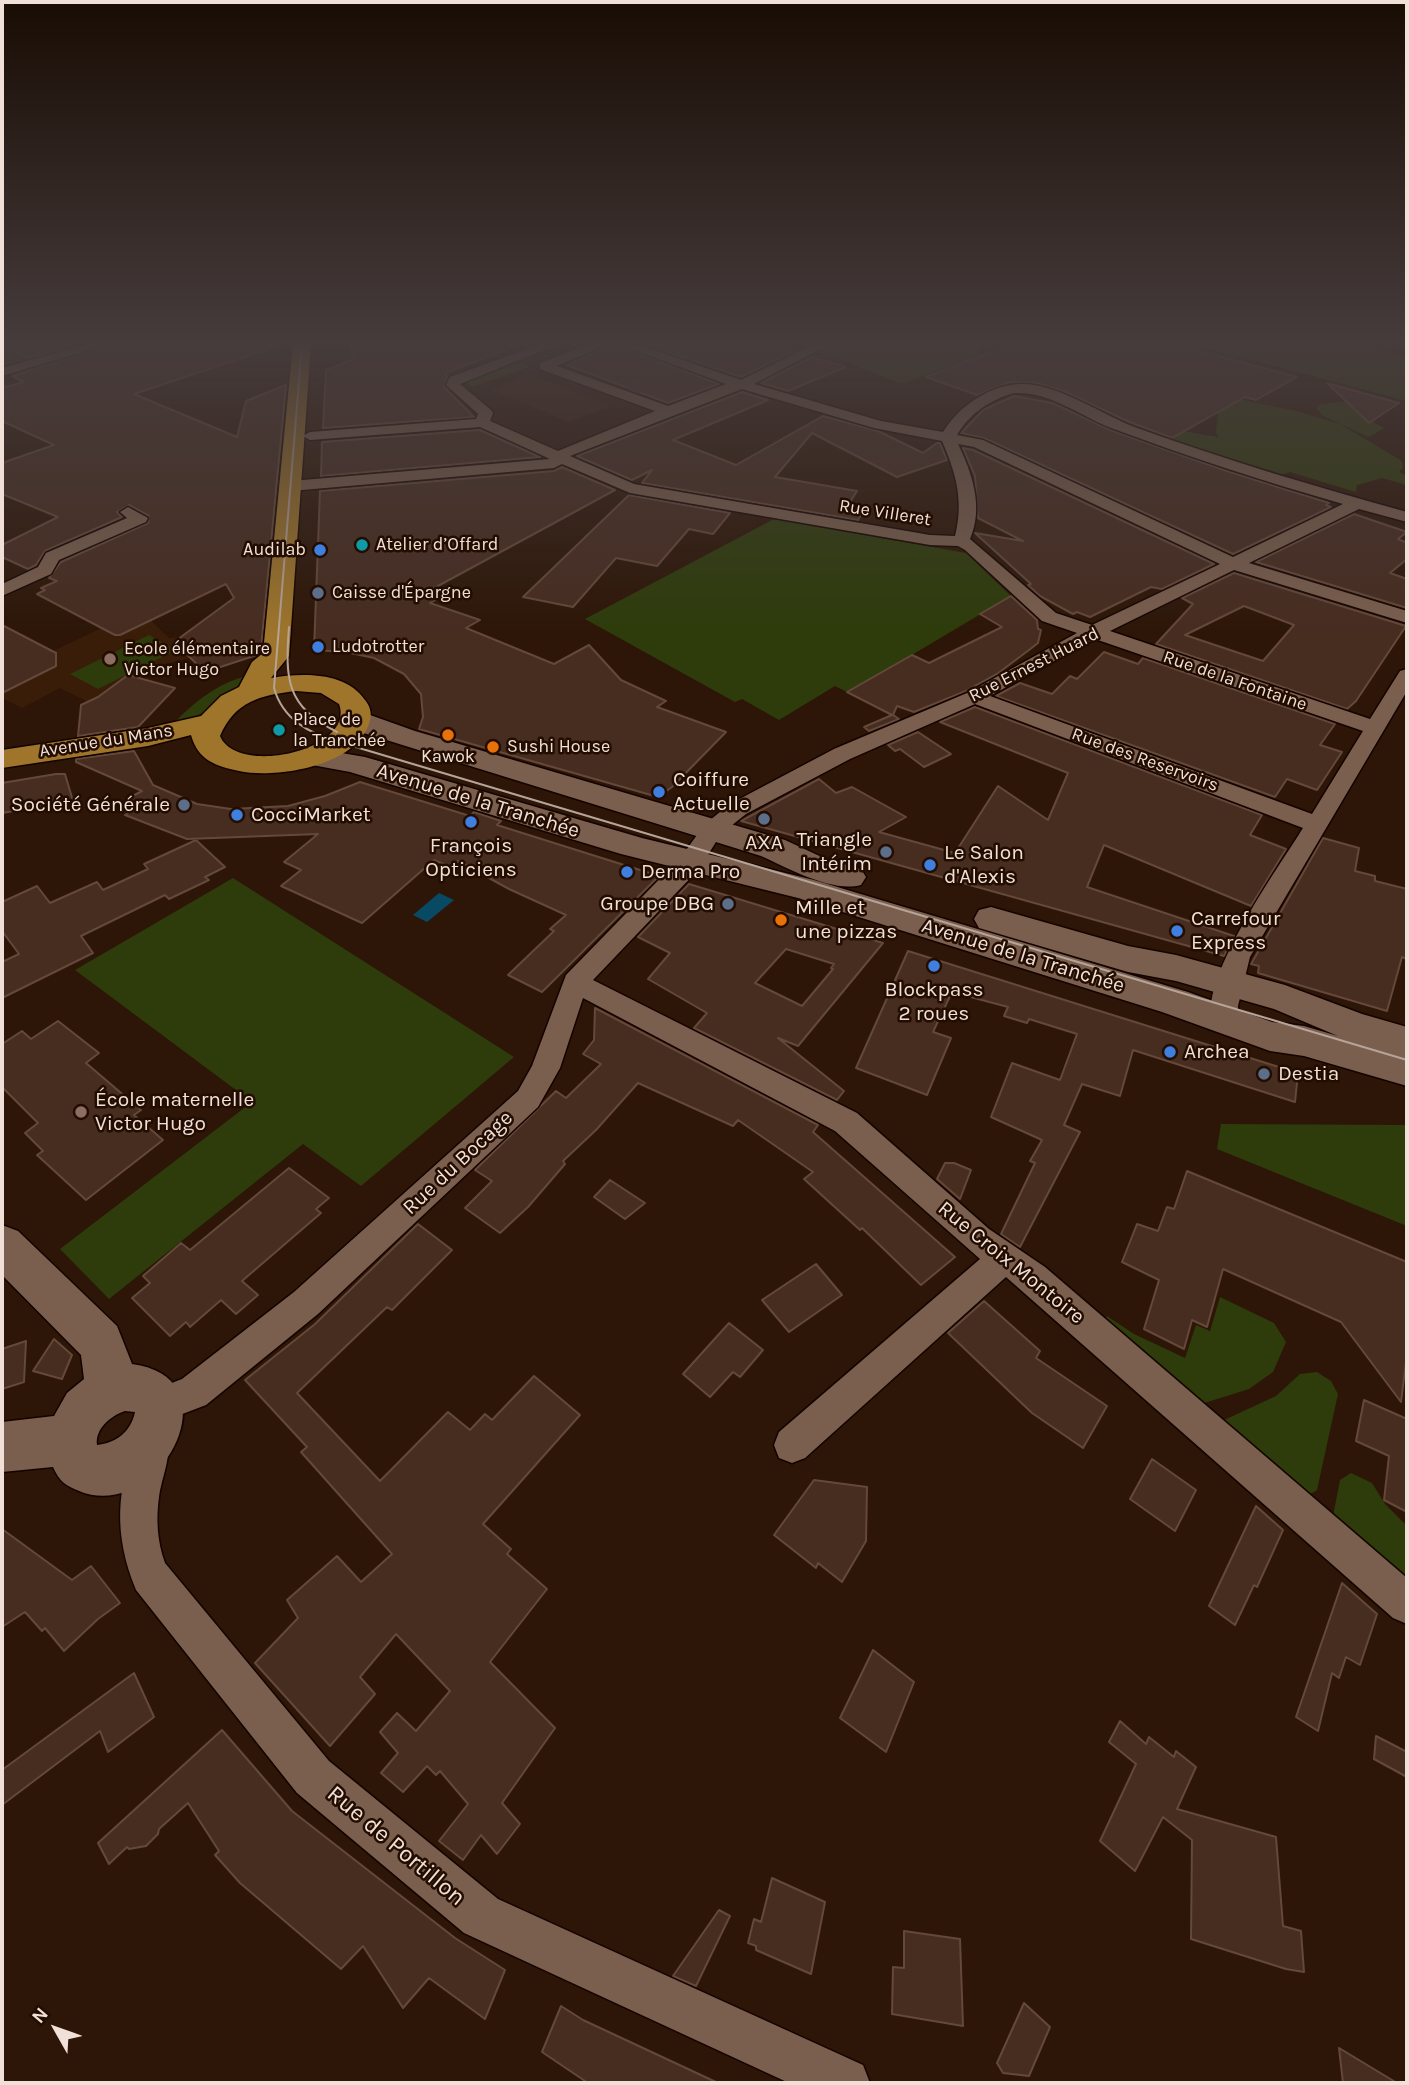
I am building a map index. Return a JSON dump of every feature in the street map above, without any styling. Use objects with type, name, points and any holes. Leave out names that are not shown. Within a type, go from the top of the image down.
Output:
[{"type":"main road","points":[[300,441],[304,662],[333,688],[349,698],[356,711],[356,719],[353,727],[339,743],[313,757],[276,766],[258,766],[228,760],[210,734],[230,702],[250,692],[280,684],[304,662]]},
{"type":"main road","points":[[250,692],[262,668],[276,656],[299,485],[309,441]]},
{"type":"main road","name":"Avenue de la Tranchée","points":[[356,719],[405,737],[773,848],[814,867],[1128,959],[1176,968],[1227,1001],[1270,1036],[1304,1041],[1407,1071]]},
{"type":"main road","name":"Avenue du Mans","points":[[2,759],[148,737],[210,734]]},
{"type":"main road","name":"Avenue du Mans","points":[[2,771],[148,748],[210,734]]},
{"type":"main road","name":"Avenue de la Tranchée","points":[[313,757],[354,763],[642,851],[749,879],[802,888],[1227,1001],[1285,999],[1352,1026],[1407,1042]]},
{"type":"main road","points":[[2,1245],[100,1342],[108,1365],[109,1391]]},
{"type":"main road","points":[[125,1387],[140,1388],[153,1395],[157,1421],[144,1451],[131,1462],[103,1471],[89,1470],[78,1463],[72,1453],[70,1440],[74,1425],[83,1411],[109,1391],[125,1387]]},
{"type":"main road","points":[[2,1447],[70,1440]]},
{"type":"street","name":"Rue Villeret","points":[[523,441],[640,491],[930,540],[961,541]]},
{"type":"street","points":[[299,485],[541,465],[554,463],[566,452],[592,441]]},
{"type":"street","points":[[950,441],[964,470],[966,527],[961,541],[977,551],[1049,617],[1050,642],[1045,656]]},
{"type":"street","points":[[970,441],[996,450],[1236,565],[1407,617]]},
{"type":"street","points":[[1166,441],[1407,517]]},
{"type":"street","name":"Rue Ernest Huard","points":[[690,863],[713,830],[738,809],[784,783],[842,754],[974,697],[1045,656],[1236,565],[1358,503]]},
{"type":"street","points":[[2,591],[45,570],[52,557],[140,517],[128,513]]},
{"type":"street","name":"Rue de la Fontaine","points":[[1049,617],[1375,728]]},
{"type":"street","points":[[1227,1001],[1237,957],[1407,675]]},
{"type":"street","name":"Rue des Reservoirs","points":[[974,697],[1316,824]]},
{"type":"street","name":"Rue du Bocage","points":[[157,1421],[306,1303],[528,1099],[546,1069],[575,982],[690,863]]},
{"type":"street","name":"Rue Croix Montoire","points":[[575,982],[846,1122],[978,1239],[1062,1303],[1407,1604]]},
{"type":"street","points":[[792,1445],[1004,1258]]},
{"type":"street","name":"Rue de Portillon","points":[[157,1421],[136,1510],[141,1555],[150,1576],[313,1777],[481,1916],[845,2083]]},
{"type":"shaded area","name":"Ecole élémentaire Victor Hugo","points":[[140,610],[169,638],[190,637],[204,655],[158,666],[88,702],[60,688],[22,708],[2,698],[2,675]]},
{"type":"green space","points":[[1173,441],[1369,441],[1402,461],[1403,468],[1399,472],[1407,476],[1407,485],[1382,478],[1357,485],[1356,492],[1290,472],[1280,475]]},
{"type":"green space","points":[[774,519],[966,553],[1011,596],[863,684],[847,692],[835,686],[779,720],[742,699],[735,702],[585,619]]},
{"type":"green space","points":[[149,635],[176,650],[98,689],[70,674]]},
{"type":"green space","points":[[251,675],[238,691],[227,699],[171,726],[207,694]]},
{"type":"green space","points":[[233,878],[514,1057],[361,1186],[303,1144],[109,1299],[60,1249],[252,1102],[75,970]]},
{"type":"green space","points":[[1221,1124],[1407,1125],[1407,1226],[1217,1149]]},
{"type":"green space","points":[[1220,1297],[1274,1323],[1286,1342],[1273,1372],[1249,1389],[1198,1405],[1104,1320],[1107,1316],[1134,1334],[1185,1358],[1196,1325],[1210,1331]]},
{"type":"green space","points":[[1317,1372],[1331,1381],[1338,1394],[1317,1490],[1309,1495],[1222,1421],[1276,1396],[1300,1374]]},
{"type":"green space","points":[[1351,1473],[1372,1483],[1385,1504],[1407,1526],[1407,1580],[1333,1516],[1340,1480]]},
{"type":"water","points":[[439,893],[454,900],[427,922],[413,915]]},
{"type":"building","points":[[46,441],[281,441],[261,649],[257,655],[205,672],[174,642],[234,598],[226,584],[120,635],[115,635],[37,594],[45,590],[41,588],[57,581],[49,578],[61,562],[148,523],[149,516],[129,505],[117,512],[122,517],[45,551],[36,565],[28,569],[2,557],[2,545],[58,517],[2,494],[2,463],[54,445]]},
{"type":"building","points":[[505,441],[540,457],[321,476],[322,442]]},
{"type":"building","points":[[615,441],[676,441],[736,465],[778,441],[805,441],[775,477],[857,491],[845,510],[862,513],[858,520],[642,483],[652,470],[632,480],[577,456]]},
{"type":"building","points":[[828,441],[899,441],[923,453],[940,443],[947,460],[897,477]]},
{"type":"building","points":[[991,441],[1142,441],[1329,503],[1326,505],[1331,507],[1233,554]]},
{"type":"building","points":[[963,448],[973,450],[1214,564],[1162,589],[1151,587],[1090,617],[1077,612],[1073,614],[1040,596],[1028,585],[1031,584],[975,533],[1023,541],[978,518],[975,476]]},
{"type":"building","points":[[562,467],[615,490],[425,593],[439,598],[430,603],[480,620],[466,628],[554,664],[589,645],[621,680],[666,701],[657,707],[726,732],[672,787],[658,797],[419,729],[423,717],[421,694],[404,674],[374,658],[346,652],[314,650],[320,491],[554,471]]},
{"type":"building","points":[[629,495],[730,513],[713,534],[689,529],[657,566],[616,558],[573,607],[523,597]]},
{"type":"building","points":[[1354,514],[1407,532],[1398,539],[1407,543],[1407,559],[1390,573],[1407,579],[1407,608],[1256,562]]},
{"type":"building","points":[[1234,573],[1406,626],[1356,701],[1347,709],[1156,644],[1193,604],[1182,598]],"holes":[[[1244,606],[1294,625],[1263,661],[1185,635]]]},
{"type":"building","points":[[1011,596],[1037,620],[1038,629],[1041,630],[1038,643],[997,674],[966,691],[914,712],[897,706],[893,715],[899,719],[869,731],[864,727],[892,715],[847,692],[912,655],[929,663],[1002,627],[980,614]]},
{"type":"building","points":[[2,625],[56,653],[56,666],[2,693]]},
{"type":"building","points":[[1104,652],[1138,664],[1143,658],[1335,724],[1320,745],[1342,752],[1317,790],[1287,779],[1275,797],[996,696],[1020,683],[1052,694],[1070,676],[1077,679]]},
{"type":"building","points":[[128,675],[175,688],[138,727],[78,736],[81,705],[98,697]]},
{"type":"building","points":[[975,707],[1262,815],[1250,835],[1286,849],[1251,906],[1104,845],[1087,887],[1234,936],[1224,956],[741,821],[819,779],[836,793],[852,787],[906,817],[879,832],[955,853],[998,786],[1048,820],[1068,773],[940,722]]},
{"type":"building","points":[[918,732],[951,754],[924,767],[900,749],[895,751],[888,745]]},
{"type":"building","points":[[134,751],[153,785],[197,804],[231,809],[288,806],[325,796],[360,782],[470,816],[474,812],[501,821],[497,825],[659,876],[542,992],[508,975],[554,931],[550,929],[566,915],[509,889],[458,861],[451,867],[434,860],[362,923],[281,886],[301,870],[284,862],[318,834],[187,839],[125,815],[140,806],[129,798],[142,791],[76,762],[76,759]]},
{"type":"building","points":[[65,774],[73,801],[2,813],[2,783]]},
{"type":"building","points":[[1323,838],[1359,848],[1355,871],[1375,876],[1375,881],[1407,889],[1407,959],[1402,957],[1387,1011],[1258,973],[1259,966],[1251,964]]},
{"type":"building","points":[[196,840],[225,867],[205,877],[209,880],[169,899],[165,895],[81,936],[93,953],[2,998],[2,962],[19,954],[2,931],[2,902],[37,886],[50,903],[97,882],[103,890],[148,869],[144,864]]},
{"type":"building","points":[[689,884],[883,943],[798,1046],[778,1038],[844,1091],[837,1100],[694,1028],[707,1013],[648,979],[670,953],[638,937]],"holes":[[[786,949],[834,964],[831,968],[833,969],[802,1006],[755,983]]]},
{"type":"building","points":[[908,951],[1298,1073],[1295,1102],[1133,1050],[1120,1096],[1082,1084],[1064,1125],[1080,1132],[1020,1247],[1001,1234],[1035,1163],[1030,1161],[1042,1140],[991,1117],[1012,1063],[1060,1080],[1077,1034],[1029,1019],[1027,1023],[1004,1016],[1008,1007],[952,992],[933,1032],[951,1038],[927,1095],[856,1068]]},
{"type":"building","points":[[595,1008],[818,1125],[813,1132],[955,1257],[921,1285],[862,1228],[860,1230],[804,1179],[813,1172],[738,1120],[733,1126],[638,1083],[596,1130],[563,1161],[565,1164],[528,1207],[500,1233],[465,1208],[492,1181],[475,1170],[556,1091],[566,1098],[601,1064],[583,1054],[594,1040]]},
{"type":"building","name":"École maternelle Victor Hugo","points":[[58,1021],[99,1053],[86,1063],[141,1110],[134,1115],[163,1140],[86,1200],[37,1155],[43,1151],[25,1133],[38,1123],[2,1087],[2,1044],[22,1031],[31,1039]]},
{"type":"building","points":[[945,1163],[954,1163],[971,1170],[960,1199],[937,1179]]},
{"type":"building","points":[[289,1168],[329,1198],[316,1209],[321,1213],[242,1281],[258,1295],[236,1314],[221,1300],[190,1327],[186,1322],[170,1336],[132,1298],[150,1283],[143,1276],[181,1243],[190,1250]]},
{"type":"building","points":[[1187,1171],[1407,1262],[1407,1354],[1401,1402],[1341,1322],[1223,1269],[1207,1327],[1192,1320],[1184,1349],[1144,1329],[1159,1280],[1122,1262],[1137,1224],[1158,1231],[1167,1207],[1174,1209]]},
{"type":"building","points":[[610,1180],[645,1203],[625,1219],[594,1197]]},
{"type":"building","points":[[418,1224],[452,1250],[392,1310],[387,1307],[297,1393],[380,1481],[448,1412],[470,1430],[485,1414],[492,1420],[534,1376],[580,1415],[483,1524],[511,1549],[507,1554],[547,1589],[490,1662],[555,1728],[502,1803],[520,1824],[497,1854],[481,1835],[463,1860],[439,1841],[468,1804],[440,1771],[436,1775],[427,1766],[403,1792],[381,1773],[398,1753],[380,1732],[397,1713],[416,1731],[450,1691],[396,1634],[360,1677],[375,1694],[330,1746],[255,1663],[298,1618],[287,1600],[337,1556],[361,1582],[392,1554],[301,1452],[307,1447],[245,1380],[315,1324]]},
{"type":"building","points":[[816,1264],[842,1295],[789,1332],[762,1300]]},
{"type":"building","points":[[984,1301],[1040,1351],[1036,1358],[1107,1406],[1083,1448],[1032,1413],[948,1333]]},
{"type":"building","points":[[729,1323],[763,1350],[740,1377],[733,1372],[710,1397],[683,1374]]},
{"type":"building","points":[[54,1339],[72,1355],[62,1379],[33,1371]]},
{"type":"building","points":[[26,1341],[24,1382],[2,1389],[2,1349]]},
{"type":"building","points":[[1364,1400],[1407,1419],[1407,1512],[1384,1500],[1389,1456],[1356,1441]]},
{"type":"building","points":[[1152,1459],[1196,1490],[1175,1531],[1130,1499]]},
{"type":"building","points":[[814,1480],[867,1487],[866,1541],[842,1582],[818,1563],[816,1568],[774,1535]]},
{"type":"building","points":[[1256,1506],[1283,1530],[1257,1587],[1254,1585],[1235,1625],[1209,1606]]},
{"type":"building","points":[[2,1529],[72,1580],[91,1566],[120,1603],[98,1619],[64,1651],[45,1628],[42,1631],[25,1612],[2,1627]]},
{"type":"building","points":[[1342,1583],[1377,1614],[1360,1665],[1346,1657],[1339,1678],[1332,1673],[1318,1731],[1296,1717]]},
{"type":"building","points":[[873,1650],[914,1682],[886,1752],[840,1718]]},
{"type":"building","points":[[134,1673],[154,1717],[108,1752],[100,1731],[2,1805],[2,1770]]},
{"type":"building","points":[[1120,1721],[1146,1744],[1149,1737],[1174,1757],[1176,1751],[1196,1767],[1177,1809],[1276,1837],[1283,1926],[1301,1931],[1304,1972],[1286,1969],[1191,1939],[1192,1840],[1163,1817],[1135,1871],[1100,1841],[1136,1764],[1109,1742]]},
{"type":"building","points":[[222,1730],[292,1811],[455,1938],[505,1970],[485,2019],[429,1978],[403,2008],[363,1946],[341,1969],[240,1883],[215,1855],[219,1851],[188,1803],[159,1829],[158,1834],[146,1846],[129,1849],[127,1847],[109,1864],[98,1843]]},
{"type":"building","points":[[1376,1736],[1407,1752],[1407,1777],[1374,1759]]},
{"type":"building","points":[[772,1878],[825,1902],[811,1974],[756,1950],[756,1946],[748,1943],[754,1919],[761,1922]]},
{"type":"building","points":[[719,1910],[730,1916],[696,1986],[673,1976]]},
{"type":"building","points":[[904,1931],[960,1939],[963,2026],[892,2014],[893,1967],[904,1968]]},
{"type":"building","points":[[1024,2003],[1050,2027],[1029,2076],[1003,2073],[997,2063]]},
{"type":"building","points":[[561,2006],[583,2020],[718,2083],[588,2083],[542,2052]]},
{"type":"building","points":[[1339,2048],[1397,2083],[1343,2083]]},
{"type":"tram line","points":[[294,441],[274,688],[284,709],[299,724],[339,742],[1407,1060]]},
{"type":"tram line","points":[[289,627],[288,662],[292,690],[307,712],[337,732]]},
{"type":"place","name":"Atelier d’Offard","points":[[362,545]]},
{"type":"place","name":"Audilab","points":[[320,550]]},
{"type":"place","name":"Caisse d'Épargne","points":[[318,593]]},
{"type":"place","name":"Ludotrotter","points":[[318,647]]},
{"type":"place","name":"Ecole élémentaire Victor Hugo","points":[[110,659]]},
{"type":"place","name":"Place de la Tranchée","points":[[279,730]]},
{"type":"place","name":"Kawok","points":[[448,735]]},
{"type":"place","name":"Sushi House","points":[[493,747]]},
{"type":"place","name":"Coiffure Actuelle","points":[[659,792]]},
{"type":"place","name":"Société Générale","points":[[184,805]]},
{"type":"place","name":"CocciMarket","points":[[237,815]]},
{"type":"place","name":"AXA","points":[[764,819]]},
{"type":"place","name":"François Opticiens","points":[[471,822]]},
{"type":"place","name":"Triangle Intérim","points":[[886,852]]},
{"type":"place","name":"Le Salon d'Alexis","points":[[930,865]]},
{"type":"place","name":"Derma Pro","points":[[627,872]]},
{"type":"place","name":"Groupe DBG","points":[[728,904]]},
{"type":"place","name":"Mille et une pizzas","points":[[781,920]]},
{"type":"place","name":"Carrefour Express","points":[[1177,931]]},
{"type":"place","name":"Blockpass 2 roues","points":[[934,966]]},
{"type":"place","name":"Archea","points":[[1170,1052]]},
{"type":"place","name":"Destia","points":[[1264,1074]]},
{"type":"place","name":"École maternelle Victor Hugo","points":[[81,1112]]}]
